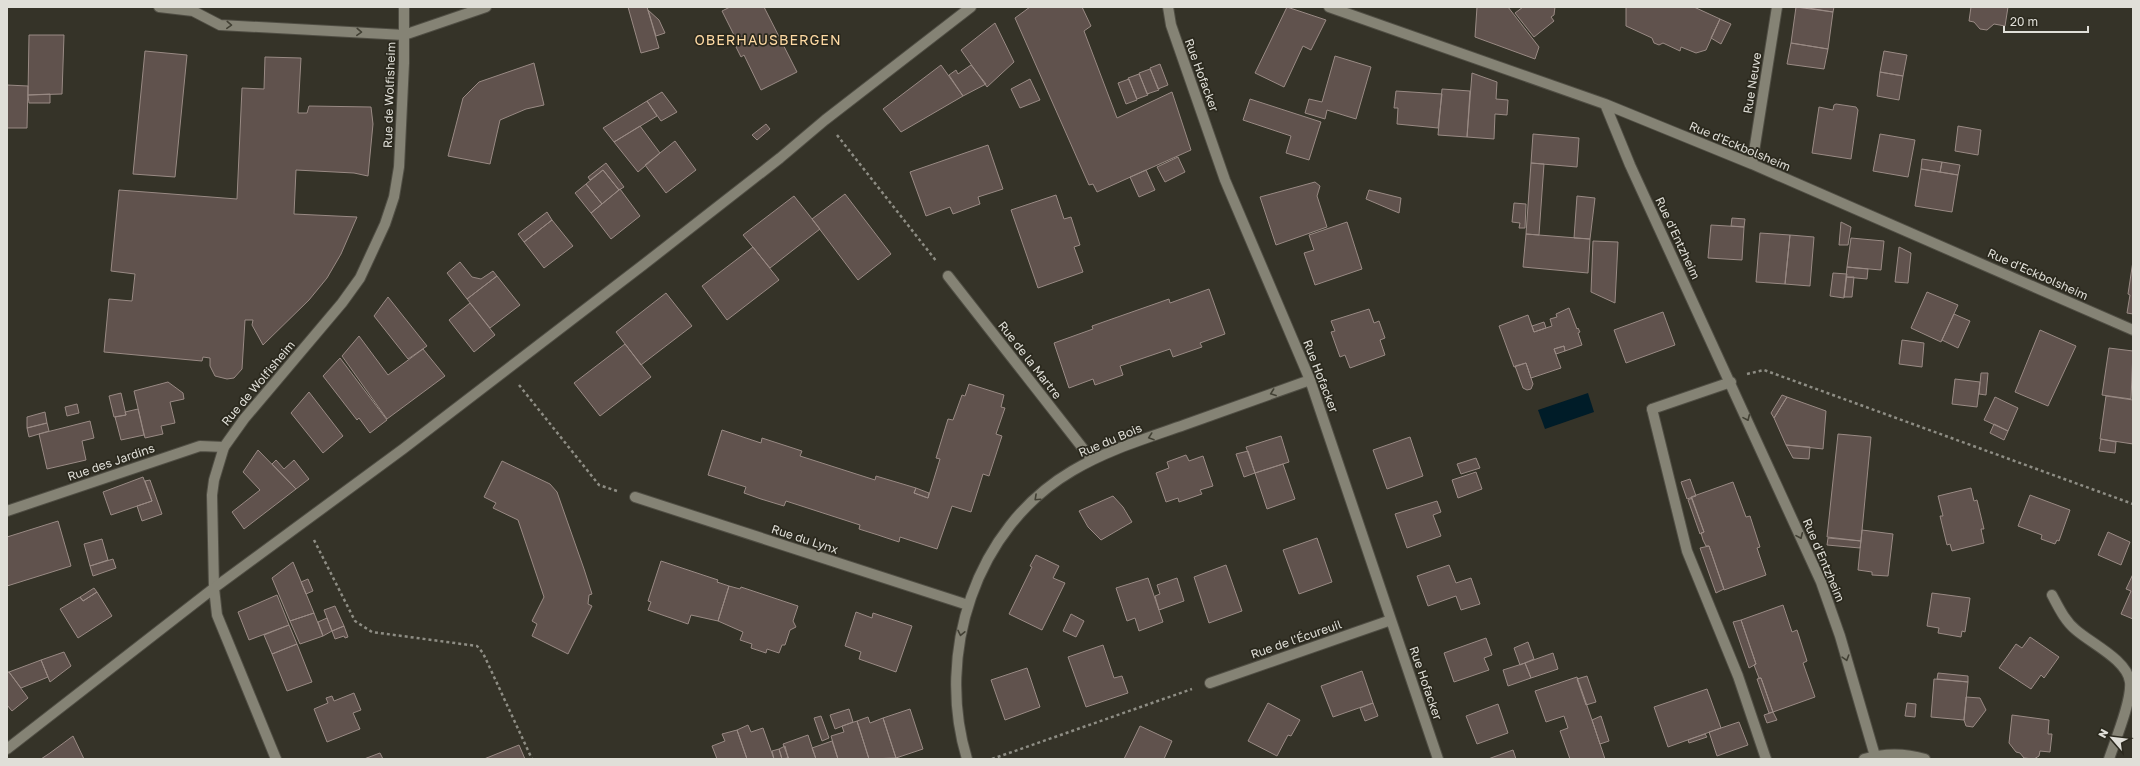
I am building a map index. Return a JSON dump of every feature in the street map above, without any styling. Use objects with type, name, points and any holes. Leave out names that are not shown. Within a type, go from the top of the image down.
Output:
[{"type":"street","points":[[159,7],[193,11],[220,25],[404,35],[484,7]]},
{"type":"street","points":[[193,11],[205,7]]},
{"type":"street","name":"Rue de Wolfisheim","points":[[276,759],[217,615],[214,588],[212,495],[216,474],[224,447],[244,419],[342,303],[360,278],[380,236],[394,197],[399,167],[404,7]]},
{"type":"street","points":[[469,7],[484,7]]},
{"type":"street","points":[[7,749],[214,588],[403,449],[507,369],[736,192],[825,120],[971,7]]},
{"type":"street","name":"Rue Hofacker","points":[[1168,7],[1171,25],[1226,180],[1310,380],[1438,759]]},
{"type":"street","name":"Rue d'Eckbolsheim","points":[[1329,7],[1605,104],[1752,164],[2133,330]]},
{"type":"street","name":"Rue Neuve","points":[[1752,164],[1777,7]]},
{"type":"street","name":"Rue d'Entzheim","points":[[1605,104],[1630,165],[1731,382],[1821,582],[1840,636],[1875,756]]},
{"type":"street","name":"Rue de la Martre","points":[[948,276],[1092,460]]},
{"type":"street","name":"Rue du Bois","points":[[967,759],[959,735],[956,701],[956,666],[960,636],[968,605],[982,570],[998,542],[1025,510],[1047,489],[1071,472],[1092,460],[1127,445],[1310,380]]},
{"type":"street","points":[[1731,382],[1652,409],[1687,551],[1738,676],[1766,759]]},
{"type":"street","name":"Rue des Jardins","points":[[7,510],[200,446],[224,447]]},
{"type":"street","name":"Rue du Lynx","points":[[635,497],[968,605]]},
{"type":"street","points":[[2052,595],[2062,615],[2076,630],[2114,658],[2125,670],[2131,683],[2123,718],[2109,759]]},
{"type":"street","name":"Rue de l'Écureuil","points":[[1210,683],[1391,620]]},
{"type":"street","points":[[1864,759],[1875,756],[1896,754],[1924,759]]},
{"type":"path","points":[[825,120],[948,276]]},
{"type":"path","points":[[507,369],[599,485],[635,497]]},
{"type":"path","points":[[1731,382],[1753,372],[1764,370],[2133,504]]},
{"type":"path","points":[[305,522],[355,621],[365,629],[372,632],[477,646],[483,653],[532,759]]},
{"type":"path","points":[[992,759],[1210,683]]},
{"type":"water","points":[[1588,393],[1594,412],[1545,429],[1538,410]]},
{"type":"building","points":[[628,7],[647,7],[659,48],[641,53]]},
{"type":"building","points":[[730,7],[764,7],[797,72],[761,90],[744,55],[741,57],[736,47],[739,45],[722,11]]},
{"type":"building","points":[[1030,7],[1082,7],[1091,26],[1084,31],[1117,118],[1172,92],[1191,150],[1097,192],[1093,184],[1089,185],[1015,18]]},
{"type":"building","points":[[1287,7],[1326,20],[1311,50],[1303,46],[1284,87],[1255,73]]},
{"type":"building","points":[[1477,7],[1508,7],[1539,47],[1535,59],[1475,37]]},
{"type":"building","points":[[1523,7],[1555,7],[1554,15],[1551,17],[1554,21],[1534,37],[1515,13]]},
{"type":"building","points":[[1626,7],[1694,7],[1720,19],[1706,50],[1696,53],[1681,47],[1680,51],[1663,43],[1659,45],[1654,43],[1652,38],[1626,26]]},
{"type":"building","points":[[1796,7],[1833,12],[1828,49],[1791,43]]},
{"type":"building","points":[[1802,7],[1834,7],[1833,12]]},
{"type":"building","points":[[1971,7],[2008,7],[2005,26],[1994,24],[1987,30],[1980,29],[1974,22],[1969,21]]},
{"type":"building","points":[[648,10],[659,20],[665,33],[656,36]]},
{"type":"building","points":[[1720,19],[1731,24],[1721,44],[1711,38]]},
{"type":"building","points":[[995,23],[1014,62],[987,87],[961,50]]},
{"type":"building","points":[[29,35],[64,35],[62,94],[28,95]]},
{"type":"building","points":[[1791,43],[1828,49],[1824,69],[1787,64]]},
{"type":"building","points":[[145,51],[187,55],[175,177],[133,174]]},
{"type":"building","points":[[1884,51],[1907,55],[1903,76],[1880,72]]},
{"type":"building","points":[[1335,56],[1371,67],[1356,119],[1327,110],[1325,119],[1305,113],[1309,99],[1322,102]]},
{"type":"building","points":[[265,57],[301,58],[298,113],[307,113],[309,106],[371,107],[373,124],[368,176],[354,173],[296,170],[294,214],[357,217],[341,254],[327,278],[309,300],[263,345],[252,325],[253,320],[245,320],[242,369],[234,378],[227,379],[215,376],[210,366],[210,358],[203,357],[202,361],[104,352],[109,299],[132,301],[135,274],[111,271],[119,190],[237,199],[242,88],[264,89]]},
{"type":"building","points":[[534,63],[544,105],[526,109],[500,120],[490,164],[448,156],[463,98],[479,82]]},
{"type":"building","points":[[1160,64],[1168,85],[1158,89],[1150,68]]},
{"type":"building","points":[[941,65],[963,96],[901,132],[883,109]]},
{"type":"building","points":[[971,65],[986,84],[963,96],[949,75],[956,70],[958,74]]},
{"type":"building","points":[[1150,69],[1159,90],[1147,94],[1139,73]]},
{"type":"building","points":[[1880,72],[1903,76],[1899,100],[1877,96]]},
{"type":"building","points":[[1472,73],[1497,82],[1496,99],[1508,100],[1507,115],[1495,114],[1494,139],[1467,137]]},
{"type":"building","points":[[1139,74],[1148,95],[1137,99],[1128,78]]},
{"type":"building","points":[[1030,79],[1040,100],[1020,108],[1011,89]]},
{"type":"building","points":[[1129,79],[1137,100],[1126,104],[1118,83]]},
{"type":"building","points":[[7,85],[28,86],[27,128],[7,128]]},
{"type":"building","points":[[1442,89],[1470,91],[1467,137],[1438,135]]},
{"type":"building","points":[[1396,91],[1442,94],[1438,128],[1397,124],[1398,108],[1394,108]]},
{"type":"building","points":[[662,92],[677,112],[661,121],[647,101]]},
{"type":"building","points":[[50,94],[50,103],[29,103],[28,95]]},
{"type":"building","points":[[1250,99],[1321,122],[1309,160],[1286,153],[1291,136],[1243,120]]},
{"type":"building","points":[[647,101],[657,116],[614,142],[603,128]]},
{"type":"building","points":[[1834,105],[1856,107],[1858,110],[1851,159],[1812,153],[1819,107],[1833,110]]},
{"type":"building","points":[[766,124],[770,129],[757,140],[752,135]]},
{"type":"building","points":[[640,126],[660,153],[638,172],[614,142]]},
{"type":"building","points":[[1958,126],[1981,130],[1978,155],[1955,151]]},
{"type":"building","points":[[1533,134],[1579,138],[1577,167],[1531,163]]},
{"type":"building","points":[[1880,134],[1915,140],[1908,177],[1873,171]]},
{"type":"building","points":[[675,141],[696,170],[666,193],[645,165]]},
{"type":"building","points":[[988,145],[1003,189],[978,197],[980,204],[953,214],[950,207],[926,216],[910,172]]},
{"type":"building","points":[[1178,157],[1185,172],[1165,182],[1157,167]]},
{"type":"building","points":[[1922,159],[1942,162],[1940,172],[1921,169]]},
{"type":"building","points":[[1942,162],[1960,165],[1958,175],[1940,172]]},
{"type":"building","points":[[606,163],[624,187],[619,190],[603,170],[590,180],[588,177]]},
{"type":"building","points":[[1531,163],[1544,164],[1539,235],[1526,234]]},
{"type":"building","points":[[1921,169],[1958,175],[1952,212],[1915,206]]},
{"type":"building","points":[[603,170],[619,190],[602,204],[586,184]]},
{"type":"building","points":[[1146,170],[1155,190],[1139,197],[1130,177]]},
{"type":"building","points":[[1315,182],[1320,186],[1317,196],[1327,227],[1276,245],[1260,197]]},
{"type":"building","points":[[586,184],[602,204],[591,213],[575,193]]},
{"type":"building","points":[[620,189],[640,216],[611,239],[591,213]]},
{"type":"building","points":[[1369,190],[1401,198],[1399,213],[1366,199]]},
{"type":"building","points":[[845,194],[891,254],[858,280],[812,219]]},
{"type":"building","points":[[1056,195],[1064,219],[1071,217],[1080,245],[1074,247],[1083,272],[1038,288],[1011,210]]},
{"type":"building","points":[[794,196],[820,229],[770,268],[743,235]]},
{"type":"building","points":[[1577,196],[1595,198],[1590,239],[1574,238]]},
{"type":"building","points":[[1514,203],[1526,204],[1525,228],[1519,228],[1520,223],[1512,222]]},
{"type":"building","points":[[547,212],[552,220],[524,242],[518,234]]},
{"type":"building","points":[[1732,218],[1745,219],[1744,227],[1731,226]]},
{"type":"building","points":[[552,220],[573,246],[544,268],[524,242]]},
{"type":"building","points":[[1347,222],[1362,269],[1315,285],[1304,253],[1314,250],[1309,235]]},
{"type":"building","points":[[1841,222],[1851,227],[1848,245],[1839,245]]},
{"type":"building","points":[[1711,225],[1744,227],[1742,260],[1708,258]]},
{"type":"building","points":[[1760,233],[1790,235],[1785,284],[1756,282]]},
{"type":"building","points":[[1526,234],[1590,239],[1588,273],[1523,267]]},
{"type":"building","points":[[1790,235],[1814,237],[1810,286],[1785,284]]},
{"type":"building","points":[[1851,238],[1884,241],[1881,270],[1847,267]]},
{"type":"building","points":[[1593,241],[1618,242],[1615,303],[1591,292]]},
{"type":"building","points":[[753,247],[779,280],[727,320],[702,286]]},
{"type":"building","points":[[1899,247],[1911,253],[1908,283],[1895,282]]},
{"type":"building","points":[[2133,261],[2133,314],[2127,313]]},
{"type":"building","points":[[460,262],[472,277],[481,279],[493,271],[497,276],[467,299],[447,273]]},
{"type":"building","points":[[1847,267],[1868,269],[1867,279],[1846,277]]},
{"type":"building","points":[[1833,273],[1847,274],[1844,298],[1830,296]]},
{"type":"building","points":[[497,276],[520,305],[490,328],[467,299]]},
{"type":"building","points":[[1846,277],[1854,277],[1852,297],[1844,297]]},
{"type":"building","points":[[1209,289],[1225,334],[1200,343],[1202,347],[1173,357],[1170,349],[1120,366],[1123,375],[1095,385],[1093,379],[1069,388],[1054,343],[1093,329],[1092,326],[1169,299],[1170,303]]},
{"type":"building","points":[[1927,292],[1958,305],[1941,342],[1911,328]]},
{"type":"building","points":[[666,293],[692,326],[641,365],[616,332]]},
{"type":"building","points":[[388,297],[427,346],[408,359],[374,316]]},
{"type":"building","points":[[470,303],[495,335],[474,352],[449,320]]},
{"type":"building","points":[[1569,308],[1577,329],[1578,328],[1580,332],[1578,333],[1582,345],[1565,351],[1564,346],[1554,349],[1561,368],[1531,378],[1526,363],[1514,367],[1499,326],[1528,315],[1534,332],[1552,326],[1550,319],[1557,317],[1556,314]]},
{"type":"building","points":[[1369,309],[1374,323],[1379,321],[1385,338],[1380,340],[1385,355],[1350,368],[1345,355],[1340,357],[1331,332],[1335,331],[1331,321]]},
{"type":"building","points":[[1663,312],[1675,345],[1626,363],[1614,330]]},
{"type":"building","points":[[1954,314],[1970,321],[1958,348],[1942,340]]},
{"type":"building","points":[[1544,322],[1546,328],[1534,332],[1532,326]]},
{"type":"building","points":[[2040,330],[2076,346],[2048,406],[2015,392]]},
{"type":"building","points":[[359,336],[388,375],[423,349],[445,376],[387,419],[342,356]]},
{"type":"building","points":[[1902,340],[1924,343],[1922,367],[1899,364]]},
{"type":"building","points":[[625,344],[651,377],[600,416],[574,383]]},
{"type":"building","points":[[1564,346],[1565,351],[1556,354],[1554,349]]},
{"type":"building","points":[[2109,348],[2133,351],[2131,399],[2102,395]]},
{"type":"building","points":[[340,358],[387,420],[370,433],[359,418],[357,420],[323,376]]},
{"type":"building","points":[[1526,363],[1533,384],[1531,389],[1527,390],[1523,388],[1515,366]]},
{"type":"building","points":[[1981,373],[1988,373],[1986,395],[1979,394]]},
{"type":"building","points":[[1955,379],[1980,382],[1977,407],[1952,404]]},
{"type":"building","points":[[168,382],[183,393],[184,399],[170,402],[175,423],[161,426],[163,434],[145,438],[134,391]]},
{"type":"building","points":[[969,384],[1004,395],[1001,407],[1005,408],[996,434],[1002,436],[989,476],[983,474],[971,512],[952,506],[937,549],[900,537],[899,542],[859,529],[860,525],[786,501],[784,506],[761,499],[744,493],[746,487],[708,475],[722,430],[761,443],[762,438],[802,451],[800,456],[875,480],[876,476],[916,488],[914,493],[928,498],[940,459],[936,458],[948,419],[953,420],[962,395],[965,396]]},
{"type":"building","points":[[309,392],[343,436],[323,453],[291,413]]},
{"type":"building","points":[[121,393],[126,415],[114,417],[109,396]]},
{"type":"building","points":[[1782,395],[1787,397],[1774,418],[1771,413]]},
{"type":"building","points":[[2106,396],[2133,400],[2133,444],[2100,439]]},
{"type":"building","points":[[1787,397],[1826,411],[1823,449],[1786,445],[1774,418]]},
{"type":"building","points":[[1995,397],[2018,408],[2008,431],[1984,420]]},
{"type":"building","points":[[77,404],[79,413],[67,416],[65,407]]},
{"type":"building","points":[[138,409],[144,435],[121,440],[115,417],[126,415],[125,412]]},
{"type":"building","points":[[45,412],[47,423],[27,428],[27,417]]},
{"type":"building","points":[[90,421],[94,438],[82,441],[86,460],[47,469],[39,434]]},
{"type":"building","points":[[47,423],[49,431],[29,437],[27,428]]},
{"type":"building","points":[[1994,424],[2008,431],[2004,440],[1990,433]]},
{"type":"building","points":[[1838,434],[1871,437],[1861,541],[1827,537]]},
{"type":"building","points":[[1281,436],[1289,462],[1255,473],[1246,447]]},
{"type":"building","points":[[1410,437],[1423,476],[1387,489],[1373,450]]},
{"type":"building","points":[[2101,439],[2116,442],[2115,453],[2099,451]]},
{"type":"building","points":[[1786,445],[1810,447],[1809,459],[1793,458]]},
{"type":"building","points":[[258,450],[296,489],[244,529],[232,512],[260,490],[243,472]]},
{"type":"building","points":[[1248,451],[1255,473],[1244,477],[1236,454]]},
{"type":"building","points":[[1186,455],[1189,461],[1203,456],[1213,486],[1200,490],[1202,494],[1179,502],[1178,498],[1166,502],[1156,473],[1169,468],[1167,462]]},
{"type":"building","points":[[1476,458],[1480,468],[1461,474],[1457,464]]},
{"type":"building","points":[[276,460],[284,469],[294,460],[309,479],[296,489],[272,464]]},
{"type":"building","points":[[502,461],[550,484],[557,492],[584,569],[592,594],[589,595],[588,604],[592,606],[568,654],[532,636],[537,624],[532,621],[544,597],[518,520],[493,508],[496,503],[484,497]]},
{"type":"building","points":[[1283,464],[1295,499],[1267,509],[1255,473]]},
{"type":"building","points":[[1476,472],[1482,489],[1458,498],[1452,480]]},
{"type":"building","points":[[143,477],[152,501],[111,515],[103,492]]},
{"type":"building","points":[[1690,479],[1696,496],[1687,499],[1681,482]]},
{"type":"building","points":[[150,480],[162,514],[142,521],[137,506],[152,501],[145,481]]},
{"type":"building","points":[[1733,482],[1746,517],[1750,516],[1760,547],[1757,548],[1766,575],[1724,590],[1709,546],[1706,546],[1703,540],[1701,533],[1704,532],[1691,497]]},
{"type":"building","points":[[916,488],[929,493],[928,498],[914,493]]},
{"type":"building","points":[[1971,488],[1974,501],[1977,500],[1984,529],[1981,529],[1984,543],[1952,551],[1950,544],[1947,545],[1940,516],[1943,516],[1938,496]]},
{"type":"building","points":[[2030,495],[2070,510],[2059,541],[2057,540],[2055,544],[2041,539],[2042,535],[2018,526]]},
{"type":"building","points":[[1113,496],[1123,507],[1132,522],[1101,540],[1088,527],[1079,511]]},
{"type":"building","points":[[1692,498],[1704,532],[1700,534],[1688,500]]},
{"type":"building","points":[[1437,501],[1441,512],[1433,515],[1441,536],[1407,548],[1395,514]]},
{"type":"building","points":[[58,521],[71,566],[7,586],[7,537]]},
{"type":"building","points":[[1862,530],[1893,534],[1888,576],[1872,575],[1872,572],[1858,570]]},
{"type":"building","points":[[2108,532],[2130,542],[2121,565],[2098,555]]},
{"type":"building","points":[[1317,538],[1332,582],[1299,594],[1283,550]]},
{"type":"building","points":[[1828,538],[1861,541],[1860,548],[1827,545]]},
{"type":"building","points":[[102,539],[108,560],[90,566],[84,544]]},
{"type":"building","points":[[1709,546],[1724,589],[1716,593],[1700,548]]},
{"type":"building","points":[[1036,555],[1059,566],[1053,578],[1065,583],[1042,630],[1009,614],[1032,567],[1030,566]]},
{"type":"building","points":[[113,559],[116,568],[93,576],[90,566]]},
{"type":"building","points":[[661,561],[718,580],[717,582],[729,586],[718,621],[691,615],[688,624],[648,610],[651,602],[648,601]]},
{"type":"building","points":[[293,562],[314,613],[290,621],[272,578]]},
{"type":"building","points":[[1226,565],[1242,611],[1209,623],[1194,577]]},
{"type":"building","points":[[1449,565],[1456,583],[1471,578],[1480,604],[1461,610],[1456,596],[1428,606],[1417,576]]},
{"type":"building","points":[[2133,574],[2133,619],[2121,614],[2131,591],[2126,589]]},
{"type":"building","points":[[1148,578],[1163,622],[1139,631],[1135,618],[1127,621],[1116,588]]},
{"type":"building","points":[[1177,578],[1184,601],[1159,610],[1155,596],[1160,594],[1157,585]]},
{"type":"building","points":[[308,579],[313,591],[306,594],[301,582]]},
{"type":"building","points":[[729,586],[740,589],[741,587],[798,606],[793,621],[796,627],[790,630],[785,645],[782,645],[779,653],[767,649],[766,653],[751,648],[752,644],[740,640],[743,632],[718,621]]},
{"type":"building","points":[[94,588],[97,592],[83,601],[80,597]]},
{"type":"building","points":[[97,592],[112,616],[78,638],[60,609],[80,597],[83,601]]},
{"type":"building","points":[[1932,593],[1970,598],[1965,632],[1962,631],[1961,637],[1938,633],[1939,628],[1927,626]]},
{"type":"building","points":[[277,595],[289,625],[249,640],[238,612]]},
{"type":"building","points":[[1783,605],[1792,632],[1797,630],[1807,661],[1803,663],[1815,697],[1773,712],[1761,678],[1759,678],[1754,665],[1756,664],[1741,620]]},
{"type":"building","points":[[335,606],[344,626],[332,631],[324,610]]},
{"type":"building","points":[[856,612],[872,618],[873,613],[912,626],[896,672],[859,659],[861,652],[845,646]]},
{"type":"building","points":[[314,613],[323,636],[300,644],[290,621]]},
{"type":"building","points":[[1071,614],[1084,621],[1076,637],[1063,631]]},
{"type":"building","points":[[327,618],[332,631],[323,636],[318,622]]},
{"type":"building","points":[[1741,620],[1756,664],[1749,668],[1733,622]]},
{"type":"building","points":[[289,625],[297,644],[272,654],[264,635]]},
{"type":"building","points":[[344,626],[348,637],[345,638],[344,636],[335,639],[332,631]]},
{"type":"building","points":[[2030,637],[2059,657],[2044,678],[2041,675],[2031,689],[1999,668],[2016,644],[2022,648]]},
{"type":"building","points":[[1486,638],[1492,655],[1484,658],[1489,670],[1454,682],[1444,653]]},
{"type":"building","points":[[1528,642],[1534,659],[1520,665],[1514,648]]},
{"type":"building","points":[[297,644],[312,682],[287,691],[272,654]]},
{"type":"building","points":[[1103,645],[1114,678],[1122,676],[1128,693],[1086,707],[1068,657]]},
{"type":"building","points":[[64,652],[71,666],[50,682],[41,660]]},
{"type":"building","points":[[1553,653],[1558,669],[1531,678],[1525,663]]},
{"type":"building","points":[[41,660],[48,677],[21,688],[9,672]]},
{"type":"building","points":[[1525,663],[1531,678],[1508,686],[1503,670]]},
{"type":"building","points":[[1027,668],[1040,707],[1005,720],[991,680]]},
{"type":"building","points":[[1362,671],[1373,703],[1333,717],[1321,686]]},
{"type":"building","points":[[7,672],[9,672],[28,698],[12,711],[7,705]]},
{"type":"building","points":[[1938,673],[1968,676],[1968,682],[1937,679]]},
{"type":"building","points":[[1587,676],[1596,702],[1586,705],[1577,679]]},
{"type":"building","points":[[1577,677],[1605,759],[1570,759],[1560,731],[1568,728],[1564,716],[1546,722],[1535,691]]},
{"type":"building","points":[[1761,678],[1773,712],[1769,713],[1757,679]]},
{"type":"building","points":[[1934,679],[1968,682],[1964,720],[1931,717]]},
{"type":"building","points":[[1707,689],[1721,728],[1668,747],[1654,707]]},
{"type":"building","points":[[354,693],[361,710],[353,713],[360,729],[327,742],[314,709],[328,703],[326,698],[332,696],[334,701]]},
{"type":"building","points":[[1966,697],[1980,698],[1986,710],[1973,727],[1966,726],[1964,720]]},
{"type":"building","points":[[1268,703],[1300,720],[1291,736],[1288,735],[1277,756],[1248,741]]},
{"type":"building","points":[[1373,703],[1378,716],[1365,721],[1360,708]]},
{"type":"building","points":[[1907,703],[1916,704],[1915,717],[1905,716]]},
{"type":"building","points":[[1498,704],[1508,733],[1477,744],[1466,716]]},
{"type":"building","points":[[849,709],[853,722],[835,729],[830,715]]},
{"type":"building","points":[[910,709],[923,749],[896,758],[883,718]]},
{"type":"building","points":[[1773,712],[1777,720],[1767,723],[1764,715]]},
{"type":"building","points":[[2012,715],[2049,720],[2048,734],[2052,734],[2050,752],[2040,751],[2039,756],[2034,759],[2024,758],[2020,753],[2016,752],[2009,743]]},
{"type":"building","points":[[821,716],[829,738],[822,741],[814,718]]},
{"type":"building","points":[[1601,716],[1609,741],[1600,744],[1592,720]]},
{"type":"building","points":[[868,717],[870,723],[883,718],[896,758],[869,759],[857,721]]},
{"type":"building","points":[[857,721],[869,759],[838,759],[831,736],[844,732],[842,726]]},
{"type":"building","points":[[1739,722],[1748,745],[1717,756],[1709,732]]},
{"type":"building","points":[[748,725],[751,732],[763,728],[774,759],[747,759],[737,730]]},
{"type":"building","points":[[1140,726],[1172,741],[1164,759],[1124,759]]},
{"type":"building","points":[[737,730],[747,759],[717,759],[712,746],[725,741],[722,734]]},
{"type":"building","points":[[1705,734],[1707,737],[1689,743],[1688,740]]},
{"type":"building","points":[[808,735],[816,759],[789,759],[783,744]]},
{"type":"building","points":[[73,736],[84,759],[41,759],[50,753]]},
{"type":"building","points":[[832,741],[838,759],[816,759],[812,748]]},
{"type":"building","points":[[519,745],[525,759],[484,759]]},
{"type":"building","points":[[785,746],[788,758],[782,759],[779,749]]},
{"type":"building","points":[[779,749],[782,759],[774,759],[772,751]]},
{"type":"building","points":[[1513,750],[1516,759],[1488,759]]},
{"type":"building","points":[[380,753],[383,759],[364,759]]},
{"type":"district","name":"OBERHAUSBERGEN","points":[[768,39]]}]
